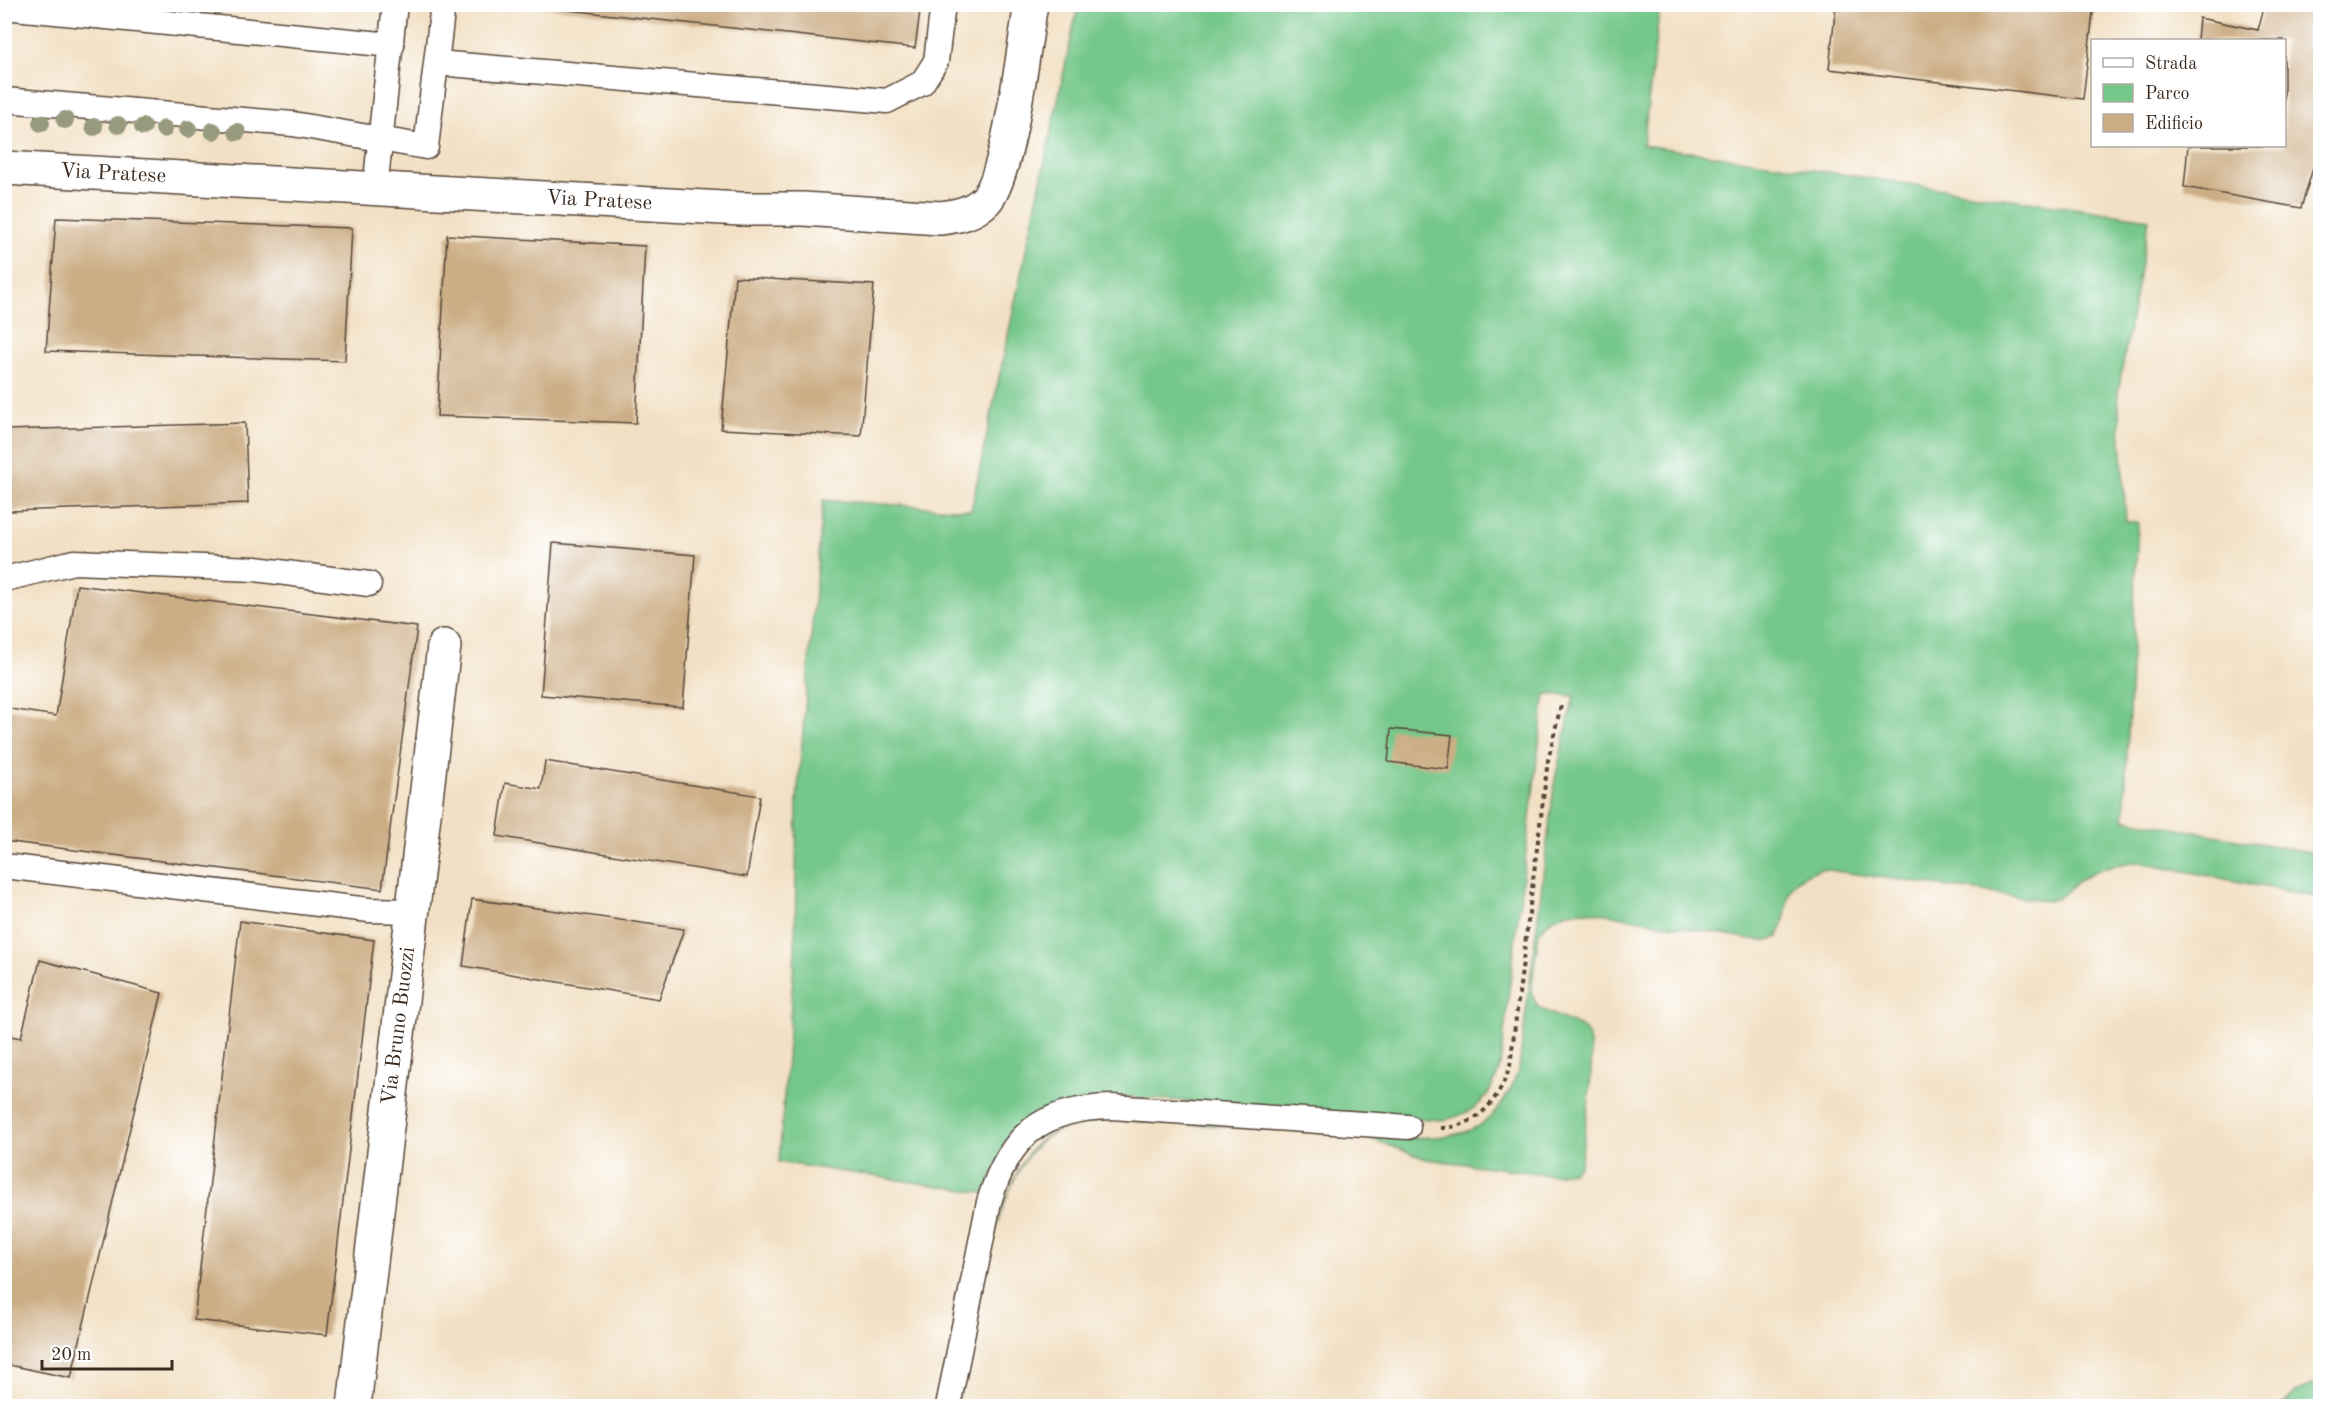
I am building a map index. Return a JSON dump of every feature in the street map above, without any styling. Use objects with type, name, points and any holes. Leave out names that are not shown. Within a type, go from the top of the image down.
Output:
[{"type":"street","name":"Via Pratese","points":[[4,168],[741,209],[802,209],[940,218],[960,215],[973,210],[996,186],[1004,157],[1031,4]]},
{"type":"street","name":"Via Bruno Buozzi","points":[[354,1407],[444,646]]},
{"type":"lane","points":[[375,189],[395,4]]},
{"type":"lane","points":[[4,100],[293,124],[426,147],[443,4]]},
{"type":"lane","points":[[437,63],[887,101],[922,83],[936,62],[943,4]]},
{"type":"lane","points":[[4,7],[392,45]]},
{"type":"lane","points":[[6,579],[74,562],[256,569],[369,584]]},
{"type":"lane","points":[[4,866],[369,910],[413,910]]},
{"type":"lane","points":[[948,1407],[989,1202],[998,1170],[1025,1136],[1049,1117],[1083,1107],[1112,1107],[1408,1127]]},
{"type":"path","points":[[1408,1127],[1451,1128],[1467,1123],[1495,1102],[1504,1084],[1510,1066],[1516,1023],[1548,760],[1561,705]]},
{"type":"green space","points":[[1078,5],[1660,5],[1643,145],[2149,219],[2118,392],[2126,522],[2138,522],[2124,819],[2320,854],[2320,898],[2140,862],[2105,867],[2080,879],[2060,897],[2047,901],[1821,869],[1797,880],[1789,895],[1778,937],[1763,941],[1589,911],[1567,912],[1551,920],[1539,932],[1531,992],[1538,1007],[1584,1029],[1589,1038],[1591,1072],[1587,1115],[1580,1165],[1573,1172],[1552,1175],[1426,1159],[1369,1138],[1323,1132],[1115,1120],[1087,1122],[1062,1129],[1045,1138],[1027,1157],[1012,1186],[998,1222],[977,1303],[987,1261],[998,1221],[1012,1184],[1027,1156],[1045,1137],[1062,1128],[1078,1123],[1115,1118],[1417,1138],[1437,1137],[1470,1130],[1495,1112],[1507,1096],[1519,1068],[1555,779],[1574,696],[1545,694],[1500,1066],[1487,1096],[1473,1109],[1443,1120],[1128,1097],[1076,1103],[1038,1117],[1023,1129],[1009,1145],[985,1193],[779,1162],[795,951],[797,800],[823,500],[971,510]]},
{"type":"green space","points":[[2320,1381],[2320,1406],[2281,1406],[2295,1393]]},
{"type":"building","points":[[513,4],[921,4],[915,48]]},
{"type":"building","points":[[1836,4],[2094,4],[2083,99],[1829,69]]},
{"type":"building","points":[[2265,4],[2320,8],[2320,145],[2301,208],[2184,187],[2188,147],[2286,147],[2286,39],[2197,39],[2199,18],[2258,30]]},
{"type":"building","points":[[56,218],[352,228],[345,361],[46,351]]},
{"type":"building","points":[[447,235],[645,246],[636,423],[437,416]]},
{"type":"building","points":[[735,277],[874,285],[861,436],[721,429]]},
{"type":"building","points":[[245,423],[248,503],[9,511],[6,430]]},
{"type":"building","points":[[553,543],[695,555],[683,707],[541,695]]},
{"type":"building","points":[[77,585],[417,627],[382,889],[4,841],[4,708],[56,716]]},
{"type":"building","points":[[1391,729],[1452,735],[1448,769],[1388,762]]},
{"type":"building","points":[[545,761],[760,796],[747,877],[497,836],[505,783],[541,789]]},
{"type":"building","points":[[472,899],[684,929],[659,999],[463,966]]},
{"type":"building","points":[[240,921],[374,940],[327,1335],[194,1320]]},
{"type":"building","points":[[40,960],[162,993],[71,1378],[4,1364],[4,1035],[21,1038]]}]
